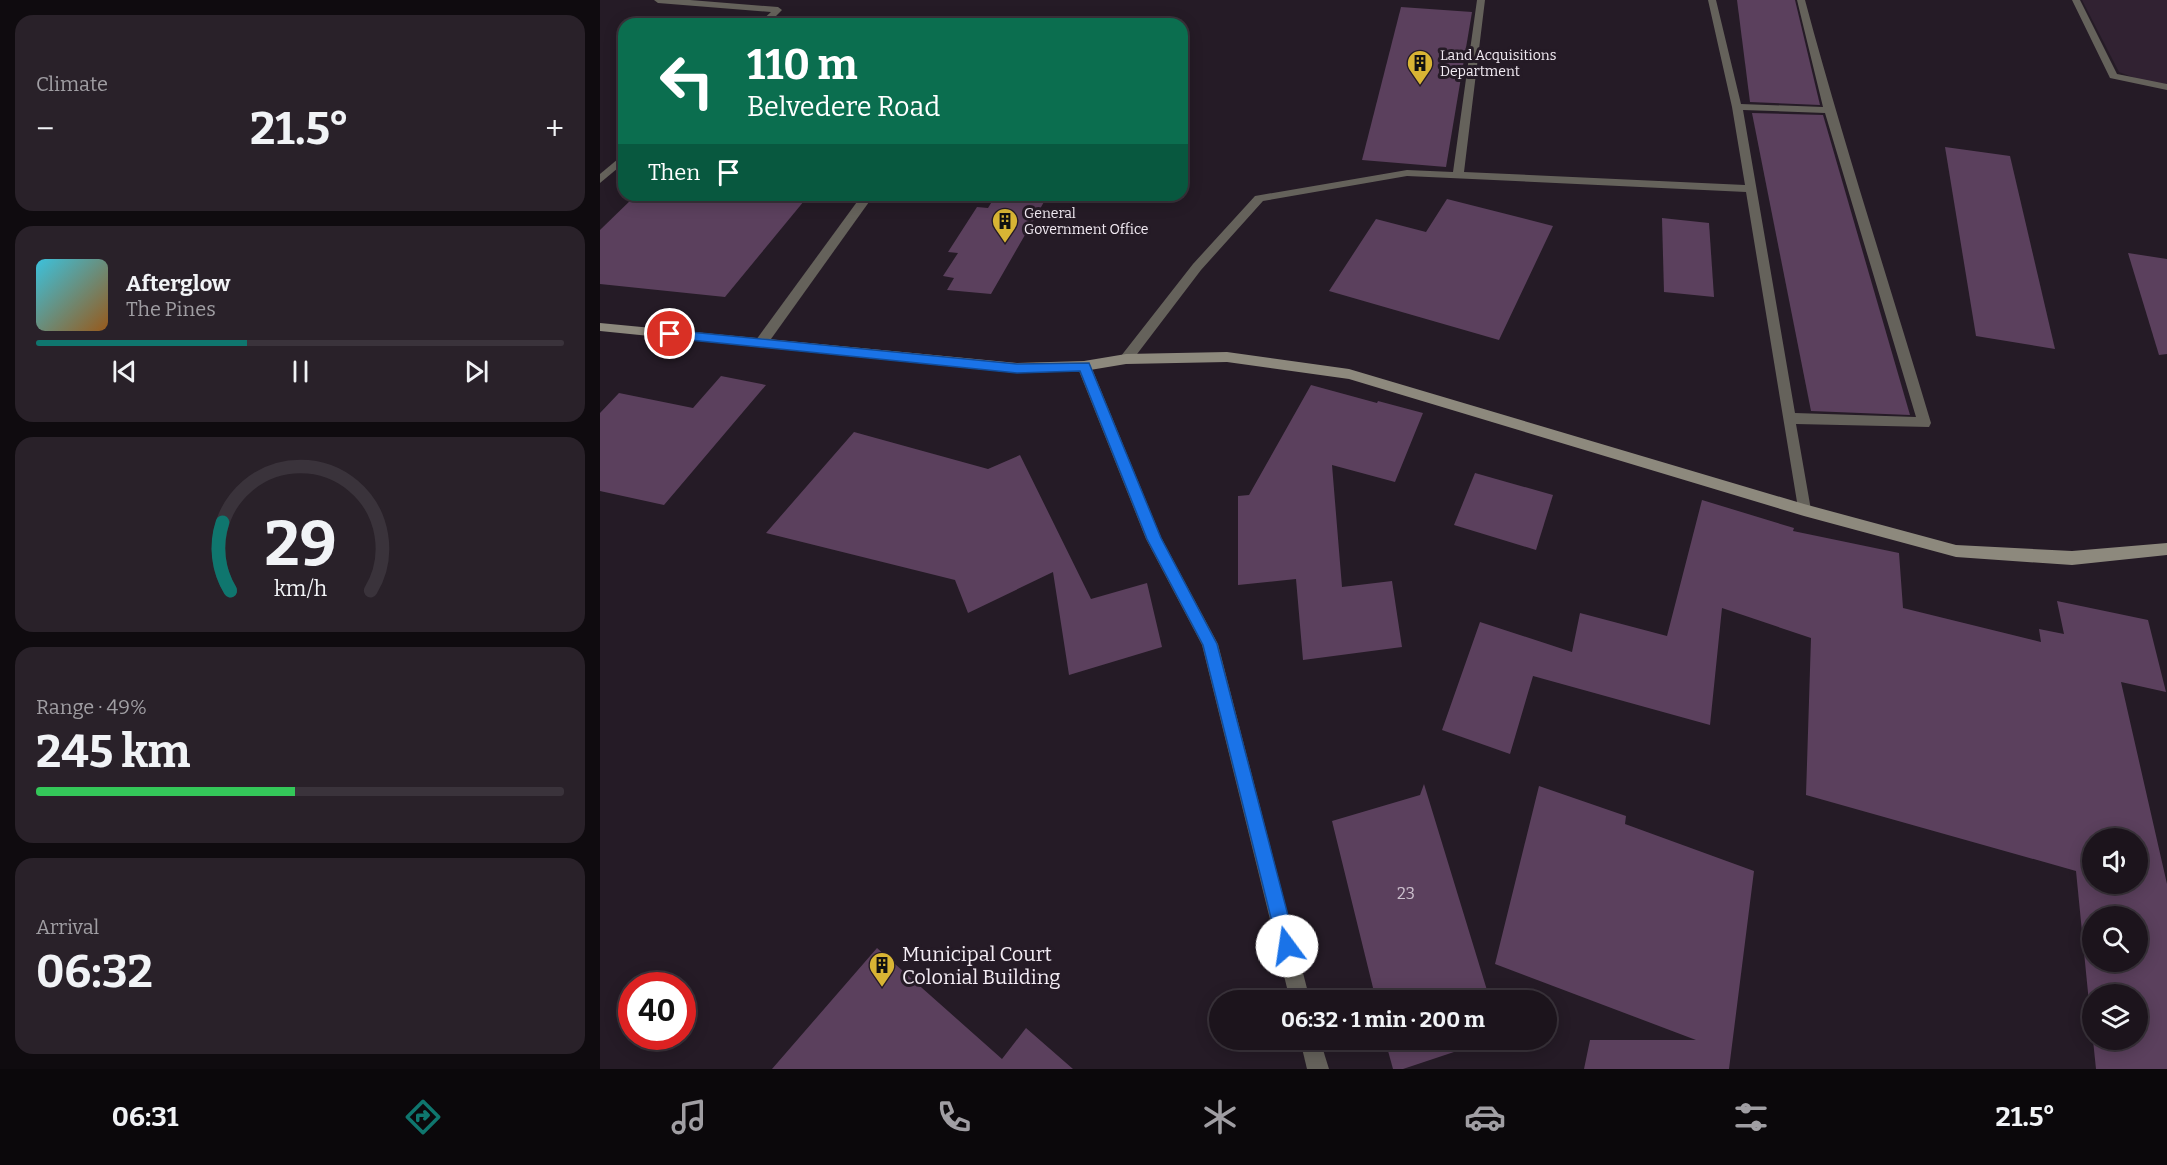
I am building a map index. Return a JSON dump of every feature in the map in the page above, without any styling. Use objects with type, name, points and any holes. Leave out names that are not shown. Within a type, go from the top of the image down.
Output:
[{"type":"main road","points":[[601,328],[1017,368],[1084,366],[1126,359],[1227,357],[1349,374],[1804,510],[1956,551],[2072,558],[2167,549]]},
{"type":"street","points":[[658,0],[778,10],[769,18]]},
{"type":"street","points":[[1458,176],[1481,0]]},
{"type":"street","points":[[1712,0],[1737,107],[1804,510]]},
{"type":"street","points":[[1789,418],[1924,423],[1884,285],[1829,110],[1801,0]]},
{"type":"street","points":[[2076,0],[2113,76],[2167,87]]},
{"type":"street","points":[[1737,107],[1829,110]]},
{"type":"street","points":[[600,180],[618,163]]},
{"type":"street","points":[[1126,359],[1197,267],[1259,198],[1407,173],[1750,189]]},
{"type":"street","points":[[761,343],[864,201]]},
{"type":"street","points":[[1084,366],[1154,539],[1210,644],[1297,990]]},
{"type":"street","points":[[1313,1050],[1318,1069]]},
{"type":"shaded area","points":[[2082,0],[2167,0],[2167,84],[2140,80],[2119,72]]},
{"type":"building","points":[[1737,0],[1795,0],[1820,105],[1750,102]]},
{"type":"building","name":"Land Acquisitions Department","points":[[1401,7],[1472,12],[1446,167],[1362,160]]},
{"type":"building","points":[[1752,113],[1823,115],[1910,415],[1811,411]]},
{"type":"building","points":[[1945,147],[2010,156],[2055,349],[1976,336]]},
{"type":"building","points":[[1447,199],[1553,226],[1499,340],[1329,291],[1376,219],[1426,232]]},
{"type":"building","points":[[630,201],[804,201],[725,297],[600,284],[600,230]]},
{"type":"building","name":"General Government Office","points":[[992,201],[1045,201],[991,294],[947,290],[954,278],[943,276],[958,253],[948,252],[977,207],[988,208]]},
{"type":"building","points":[[1662,218],[1709,223],[1714,297],[1664,292]]},
{"type":"building","points":[[2128,253],[2167,259],[2167,354],[2159,355]]},
{"type":"building","points":[[721,376],[766,385],[664,505],[600,491],[600,413],[619,393],[693,408]]},
{"type":"building","points":[[1311,385],[1423,413],[1395,482],[1332,465],[1342,587],[1392,581],[1402,647],[1303,660],[1296,579],[1238,585],[1238,496],[1249,495]]},
{"type":"building","points":[[854,432],[988,469],[1020,455],[1091,599],[1147,583],[1162,647],[1069,675],[1053,572],[968,613],[955,580],[766,533]]},
{"type":"building","points":[[1475,473],[1553,495],[1536,550],[1454,525]]},
{"type":"building","points":[[1702,500],[1794,528],[1793,531],[1899,553],[1903,608],[2041,642],[2039,629],[2064,634],[2057,601],[2148,620],[2166,692],[2121,682],[2167,884],[2167,1069],[2096,1069],[2094,1050],[2148,1050],[2148,984],[2087,984],[2086,972],[2148,972],[2148,906],[2082,906],[2082,932],[2076,871],[1806,795],[1811,638],[1722,608],[1710,725],[1533,676],[1510,754],[1442,730],[1480,622],[1572,652],[1580,613],[1667,636]]},
{"type":"building","points":[[1424,784],[1487,990],[1374,990],[1332,821],[1420,795]]},
{"type":"building","points":[[1539,786],[1626,816],[1625,824],[1754,871],[1729,1069],[1584,1069],[1590,1040],[1696,1040],[1495,964]]},
{"type":"building","name":"Municipal Court Colonial Building","points":[[877,948],[1002,1059],[1026,1028],[1073,1069],[772,1069]]},
{"type":"building","points":[[1388,1050],[1460,1050],[1403,1069],[1393,1069]]},
{"type":"place","name":"Land Acquisitions Department","points":[[1420,86]]},
{"type":"place","name":"General Government Office","points":[[1005,244]]},
{"type":"place","name":"Municipal Court Colonial Building","points":[[882,988]]},
{"type":"route","points":[[670,334],[1017,368],[1084,366],[1154,539],[1210,644],[1287,946]]}]
